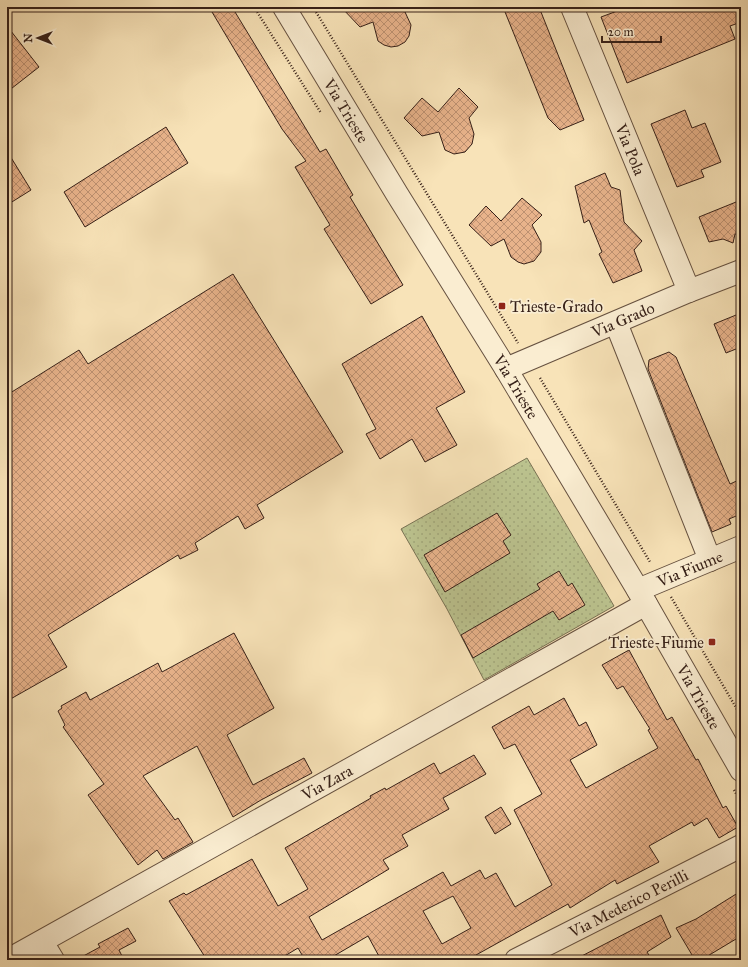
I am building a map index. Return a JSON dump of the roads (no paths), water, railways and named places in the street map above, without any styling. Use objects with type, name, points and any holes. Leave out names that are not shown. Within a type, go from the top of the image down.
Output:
[{"type":"street","name":"Via Trieste","points":[[284,7],[396,194],[506,369],[642,597],[741,770]]},
{"type":"street","name":"Via Pola","points":[[572,7],[689,291]]},
{"type":"street","name":"Via Grado","points":[[506,369],[689,291],[741,271]]},
{"type":"street","points":[[616,323],[710,560]]},
{"type":"street","name":"Via Fiume","points":[[642,597],[710,560],[741,547]]},
{"type":"street","name":"Via Zara","points":[[8,960],[47,951],[642,597]]},
{"type":"street","name":"Via Mederico Perilli","points":[[516,960],[741,846]]},
{"type":"place","name":"Trieste-Grado","points":[[502,306]]},
{"type":"place","name":"Trieste-Fiume","points":[[712,642]]}]
